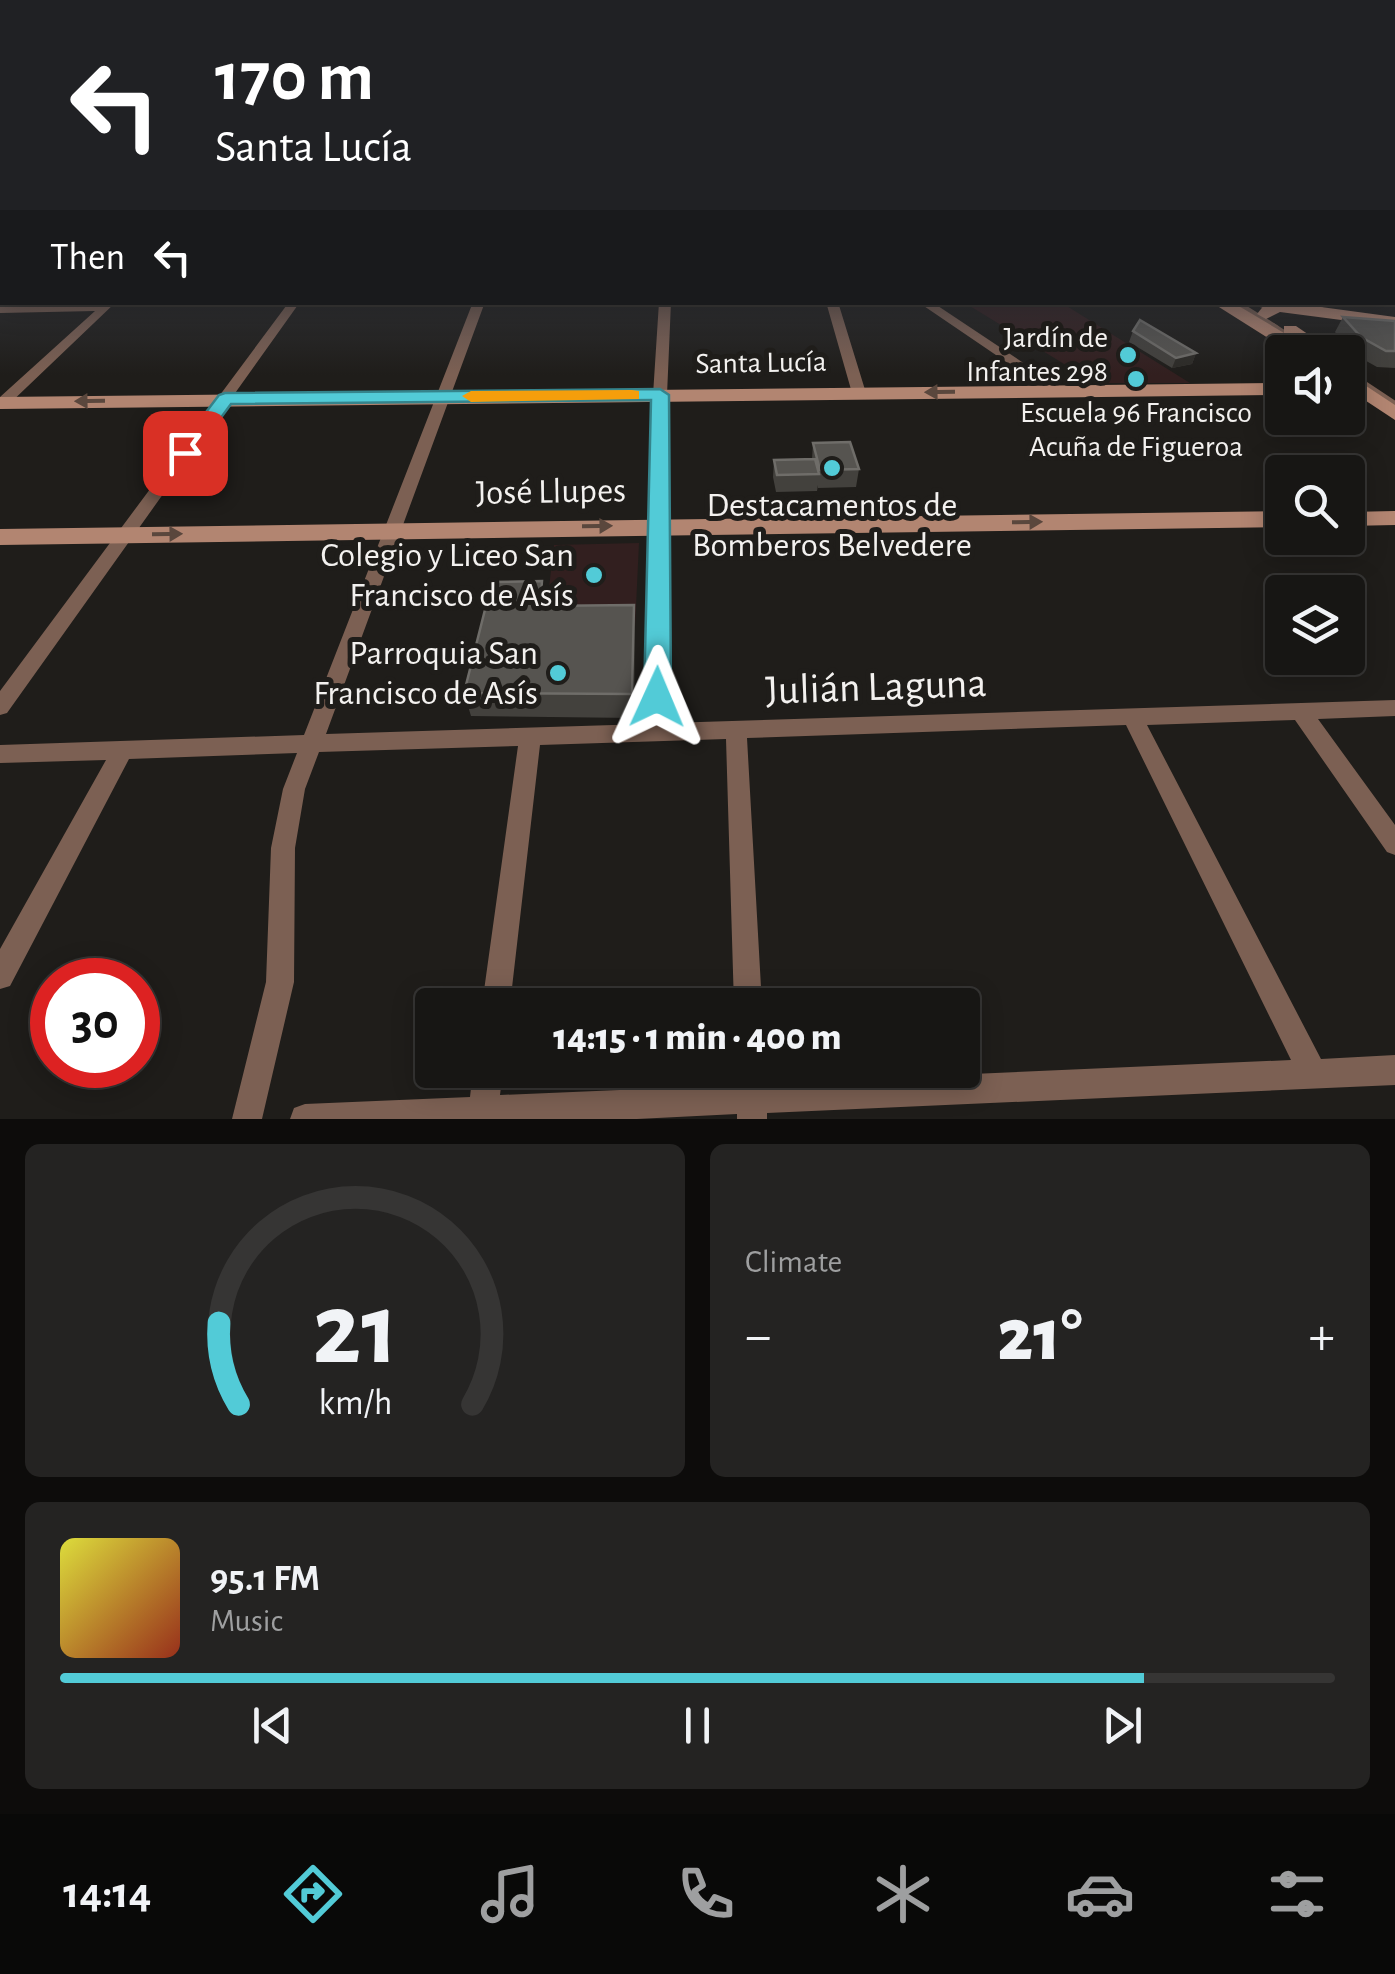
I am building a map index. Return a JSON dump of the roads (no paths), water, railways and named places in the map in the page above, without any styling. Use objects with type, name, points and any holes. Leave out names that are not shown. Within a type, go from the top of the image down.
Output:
[{"type":"street","points":[[0,309],[108,305]]},
{"type":"street","points":[[1,404],[108,305]]},
{"type":"street","points":[[0,707],[293,305]]},
{"type":"street","points":[[246,1119],[280,982],[287,819],[479,305]]},
{"type":"street","points":[[657,732],[660,395],[665,305]]},
{"type":"street","points":[[833,305],[859,392]]},
{"type":"street","points":[[928,305],[1056,390]]},
{"type":"street","points":[[1224,305],[1274,335]]},
{"type":"street","points":[[1256,305],[1395,318]]},
{"type":"street","points":[[1256,305],[1300,335]]},
{"type":"street","points":[[1329,305],[1395,318]]},
{"type":"street","points":[[1369,386],[1395,414]]},
{"type":"street","name":"Santa Lucía","points":[[1,404],[225,398],[1265,389]]},
{"type":"street","points":[[1365,518],[1395,518]]},
{"type":"street","name":"José Llupes","points":[[0,536],[1265,519]]},
{"type":"street","name":"Julián Laguna","points":[[0,754],[1395,708]]},
{"type":"street","points":[[1300,712],[1395,844]]},
{"type":"street","points":[[1132,716],[1313,1074]]},
{"type":"street","points":[[736,729],[747,988]]},
{"type":"street","points":[[498,988],[530,736]]},
{"type":"street","points":[[0,976],[123,749]]},
{"type":"street","points":[[305,1119],[483,1115],[752,1096],[1395,1070]]},
{"type":"street","points":[[483,1115],[486,1088]]},
{"type":"lane","points":[[1241,305],[1288,335]]},
{"type":"lane","points":[[1303,305],[1395,318]]},
{"type":"place","name":"Jardín de Infantes 298","points":[[1128,355]]},
{"type":"place","name":"Escuela 96 Francisco Acuña de Figueroa","points":[[1136,379]]},
{"type":"place","name":"Destacamentos de Bomberos Belvedere","points":[[832,468]]},
{"type":"place","name":"Colegio y Liceo San Francisco de Asís","points":[[594,575]]},
{"type":"place","name":"Parroquia San Francisco de Asís","points":[[558,673]]}]
